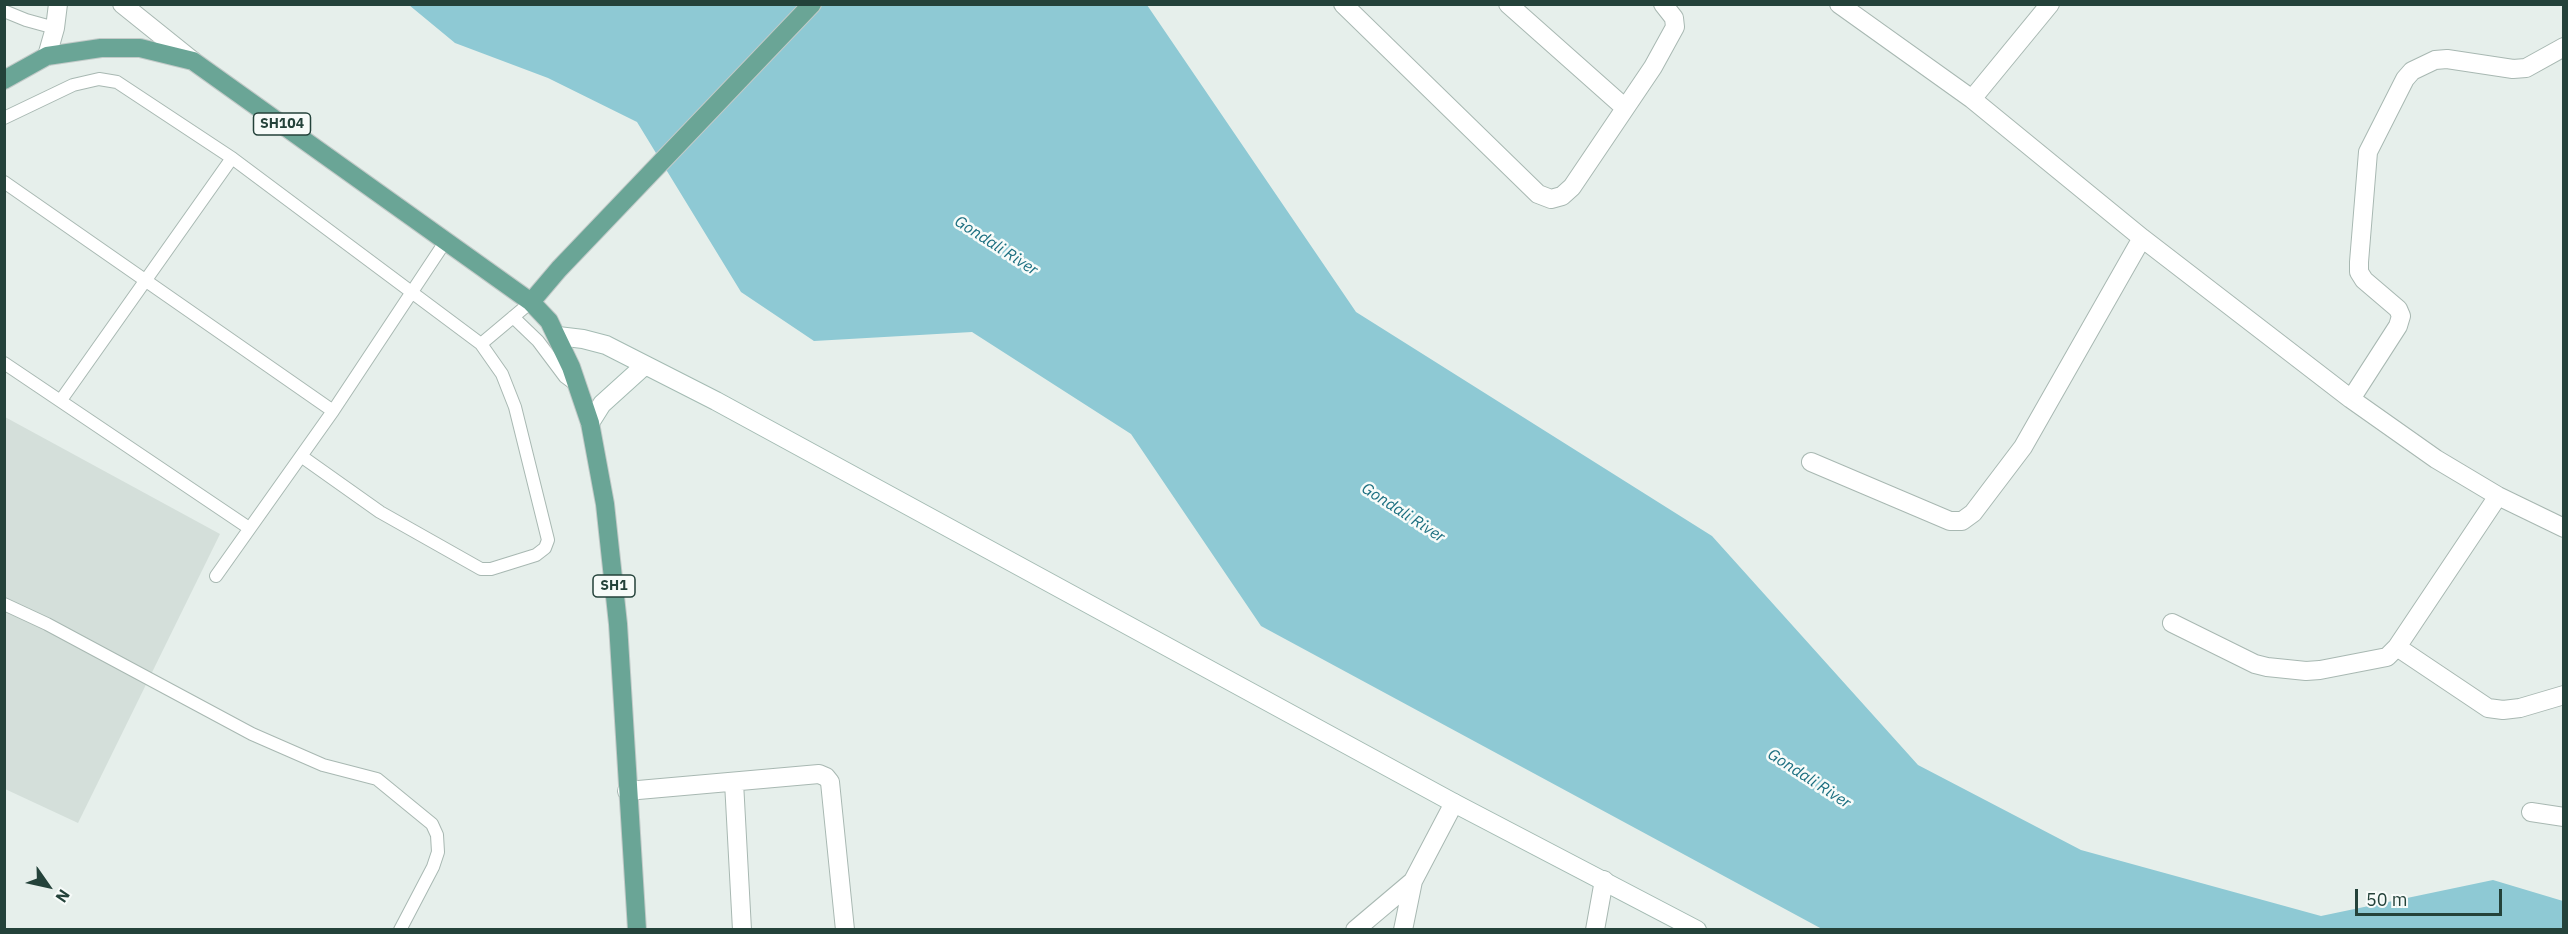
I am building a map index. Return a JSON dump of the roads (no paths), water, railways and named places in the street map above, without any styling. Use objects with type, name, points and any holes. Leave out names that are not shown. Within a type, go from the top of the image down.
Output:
[{"type":"main road","points":[[531,302],[559,269],[812,4]]},
{"type":"main road","name":"SH104","points":[[4,80],[47,56],[101,48],[140,48],[193,61],[531,302]]},
{"type":"main road","name":"SH1","points":[[531,302],[549,321],[558,336],[578,387],[590,423],[605,504],[618,624],[637,930]]},
{"type":"street","points":[[47,56],[55,28],[58,4]]},
{"type":"street","points":[[122,4],[193,61]]},
{"type":"street","points":[[1508,4],[1624,107]]},
{"type":"street","points":[[1346,6],[1538,194],[1551,199],[1562,196],[1572,187],[1653,67],[1675,27],[1674,18],[1663,4]]},
{"type":"street","points":[[1839,4],[1972,99],[2142,238],[2351,399],[2436,459],[2498,496],[2564,528]]},
{"type":"street","points":[[1972,99],[2050,4]]},
{"type":"street","points":[[2351,399],[2398,326],[2401,316],[2398,309],[2364,280],[2359,272],[2359,262],[2368,152],[2405,79],[2412,71],[2435,60],[2447,59],[2513,69],[2526,68],[2564,47]]},
{"type":"street","points":[[1811,462],[1950,522],[1962,521],[1973,513],[2023,447],[2142,238]]},
{"type":"street","points":[[558,336],[606,345],[726,407],[1454,803],[1697,930]]},
{"type":"street","points":[[590,423],[602,404],[644,366]]},
{"type":"street","points":[[2172,623],[2255,664],[2267,667],[2320,670],[2387,657],[2397,647],[2498,496]]},
{"type":"street","points":[[2397,647],[2488,708],[2503,711],[2520,708],[2564,694]]},
{"type":"street","points":[[627,791],[819,774],[826,777],[830,782],[844,930]]},
{"type":"street","points":[[734,782],[742,930]]},
{"type":"street","points":[[1403,930],[1413,881],[1454,803]]},
{"type":"street","points":[[2531,812],[2564,817]]},
{"type":"street","points":[[1595,930],[1604,880]]},
{"type":"street","points":[[1355,930],[1413,881]]},
{"type":"lane","points":[[4,11],[55,28]]},
{"type":"lane","points":[[4,118],[73,85],[99,79],[117,82],[232,158],[481,344],[502,374],[515,407],[548,540],[545,548],[536,555],[491,569],[475,566],[380,512],[301,456]]},
{"type":"lane","points":[[61,400],[232,158]]},
{"type":"lane","points":[[4,183],[333,411]]},
{"type":"lane","points":[[216,576],[333,411],[445,242]]},
{"type":"lane","points":[[481,344],[531,302]]},
{"type":"lane","points":[[513,317],[538,341],[564,376],[578,387]]},
{"type":"lane","points":[[4,363],[249,528]]},
{"type":"lane","points":[[4,604],[47,624],[252,734],[323,765],[377,778],[432,824],[437,835],[438,852],[433,867],[400,930]]},
{"type":"water","name":"Gondali River","points":[[409,5],[1147,5],[1356,312],[1712,536],[1918,765],[2081,850],[2321,916],[2493,880],[2563,901],[2563,929],[1822,929],[1261,626],[1131,434],[972,332],[814,341],[741,292],[637,122],[548,78],[455,43]]}]
